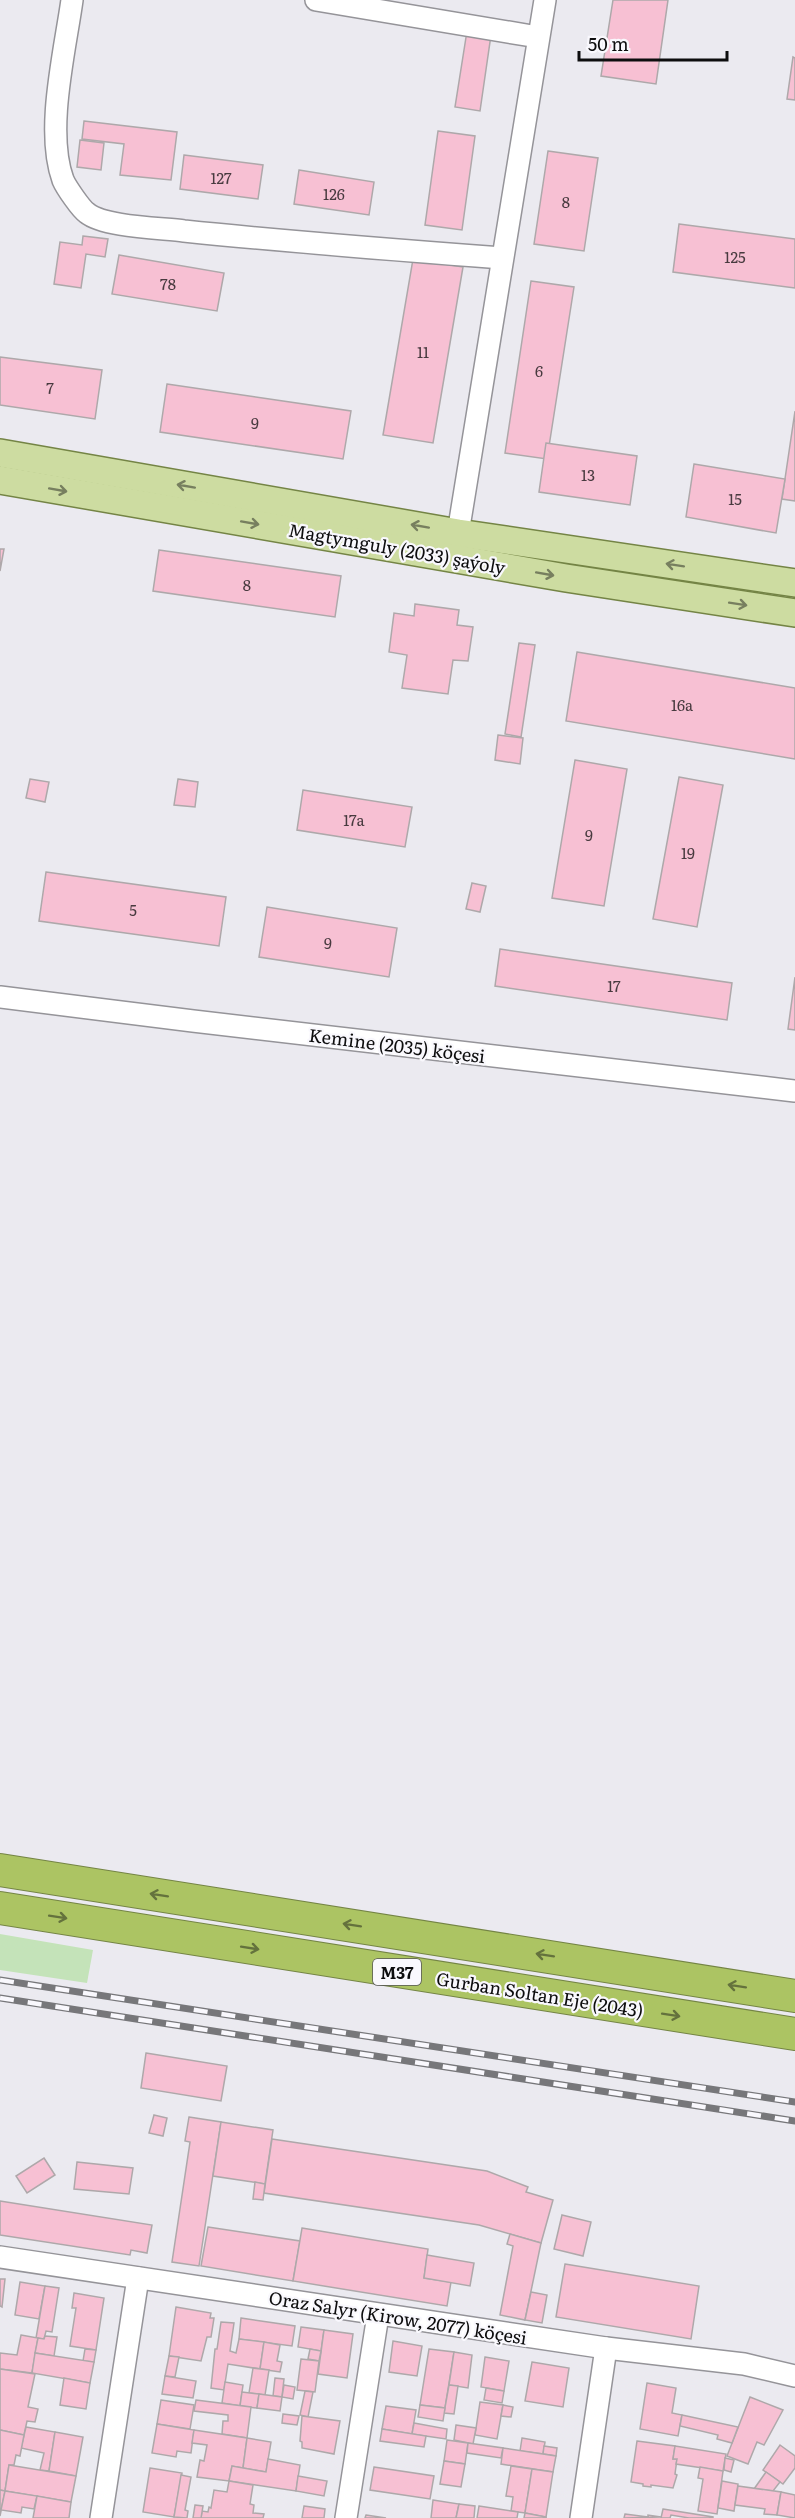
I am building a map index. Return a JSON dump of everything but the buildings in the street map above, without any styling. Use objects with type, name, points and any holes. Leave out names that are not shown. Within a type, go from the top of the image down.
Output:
[{"type":"highway","name":"M37","points":[[0,1870],[795,1995]]},
{"type":"highway","name":"Gurban Soltan Eje (2043)","points":[[0,1908],[795,2034]]},
{"type":"main road","name":"Magtymguly (2033) şaýoly","points":[[0,453],[458,533],[795,583]]},
{"type":"main road","name":"Magtymguly (2033) şaýoly","points":[[0,480],[566,578],[795,613]]},
{"type":"street","points":[[72,0],[56,118],[57,152],[64,182],[86,213],[108,222],[162,228],[276,240],[502,258]]},
{"type":"street","points":[[316,0],[538,37]]},
{"type":"street","points":[[458,533],[545,0]]},
{"type":"street","name":"Kemine (2035) köçesi","points":[[0,997],[795,1091]]},
{"type":"street","name":"Oraz Salyr (Kirow, 2077) köçesi","points":[[0,2257],[606,2348],[744,2364],[795,2376]]},
{"type":"street","points":[[100,2518],[138,2278]]},
{"type":"street","points":[[346,2518],[378,2314]]},
{"type":"street","points":[[582,2518],[606,2348]]},
{"type":"green space","points":[[0,1934],[93,1950],[87,1983],[0,1970]]},
{"type":"railway","points":[[0,1980],[795,2102]]},
{"type":"railway","points":[[0,1998],[795,2121]]}]
